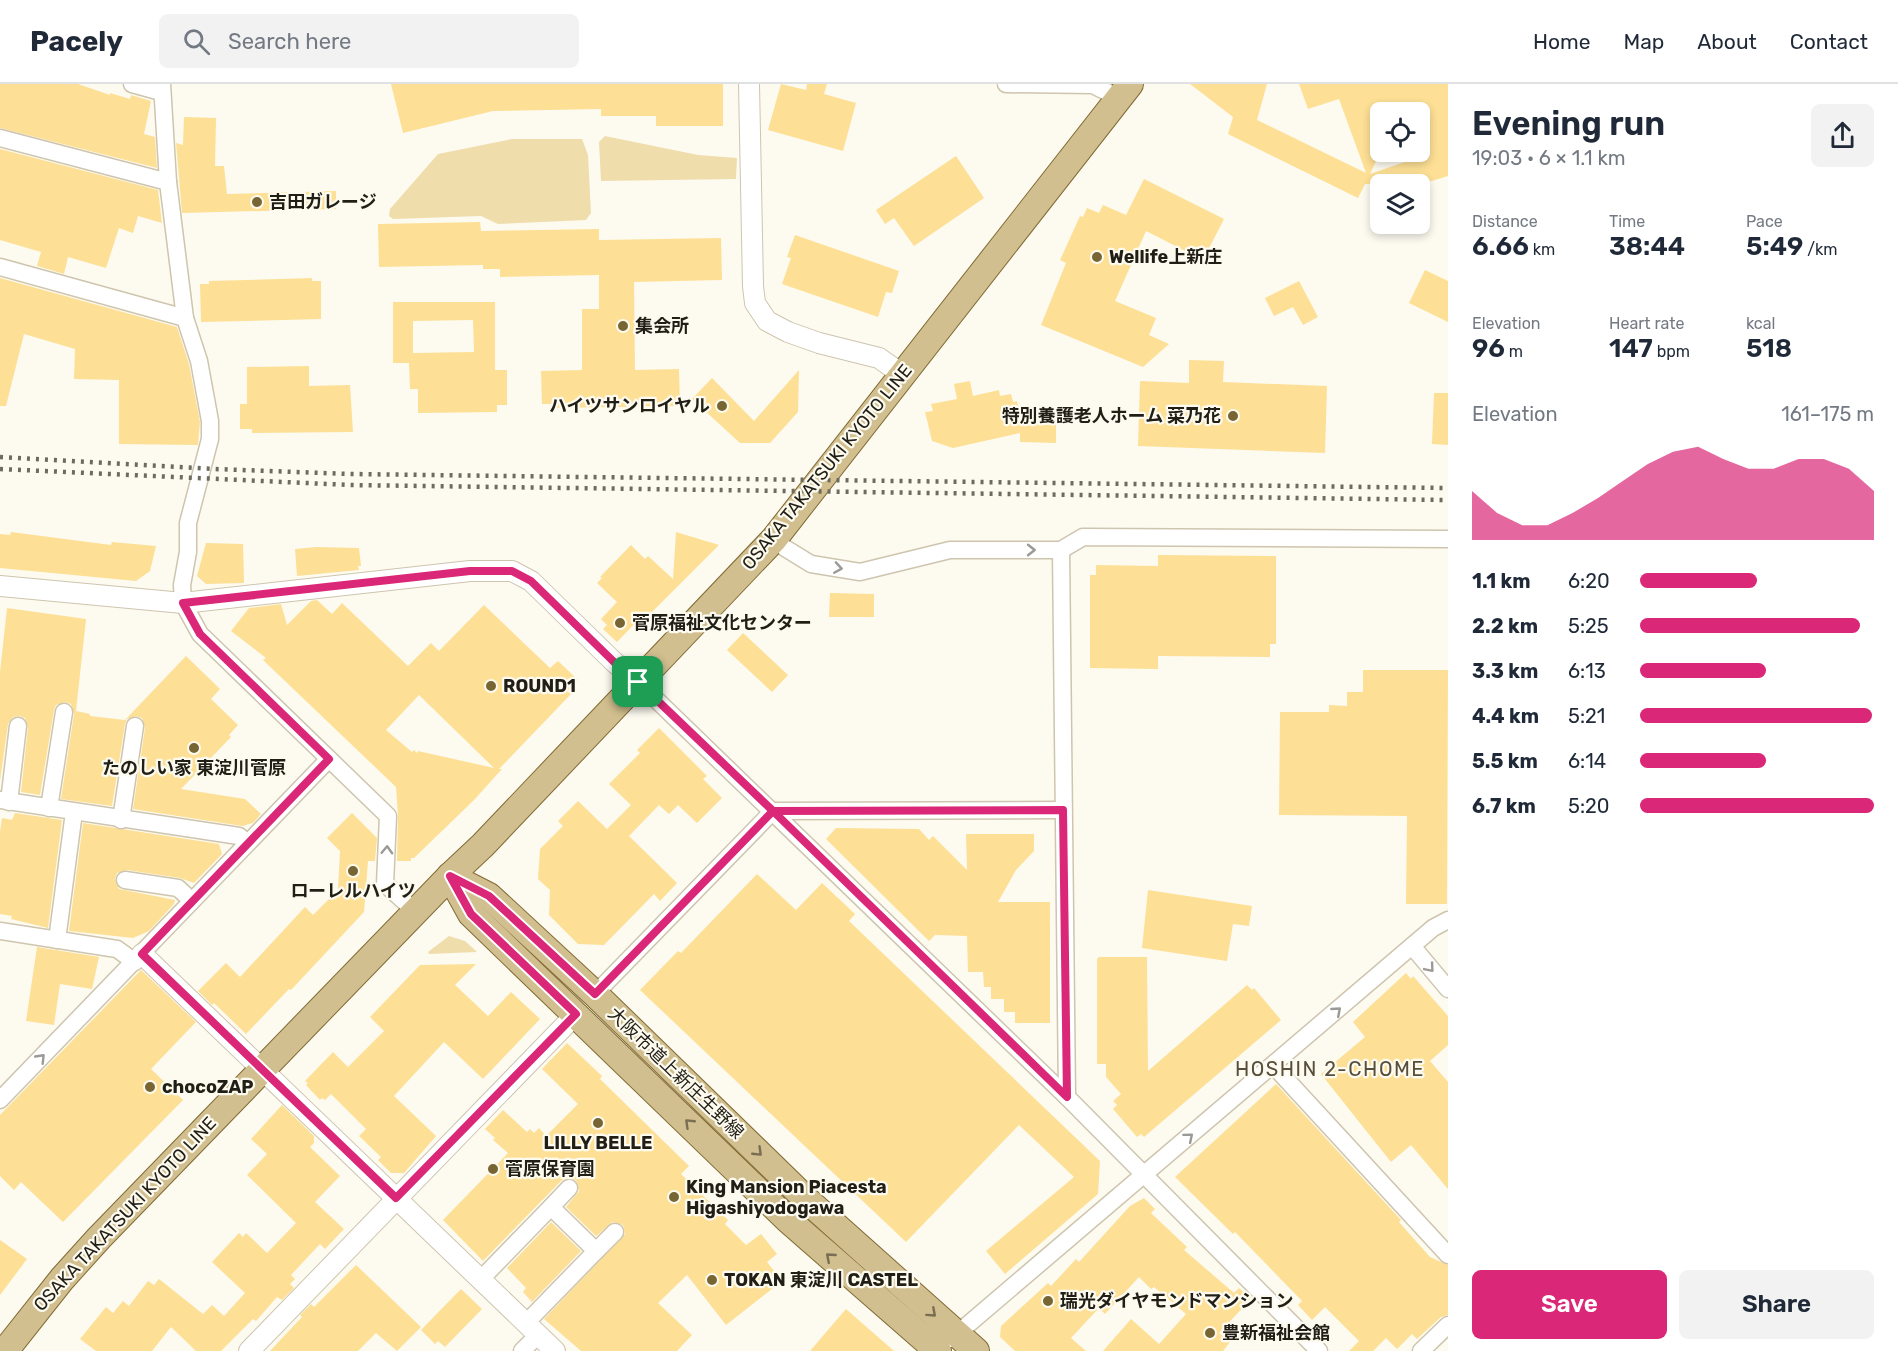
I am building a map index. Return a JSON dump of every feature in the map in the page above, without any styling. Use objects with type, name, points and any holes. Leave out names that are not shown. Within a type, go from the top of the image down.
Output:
[{"type":"main road","name":"OSAKA TAKATSUKI KYOTO LINE","points":[[4,1351],[69,1270],[262,1068],[483,845],[774,539],[1125,91]]},
{"type":"main road","name":"大阪市道上新庄生野線","points":[[450,876],[489,896],[595,994],[809,1202],[976,1351]]},
{"type":"main road","name":"大阪市道上新庄生野線","points":[[450,876],[471,914],[788,1220],[937,1351]]},
{"type":"street","points":[[132,84],[161,88],[168,182],[185,318],[204,383],[210,439],[188,523],[188,552],[182,585],[183,603],[200,634],[388,816],[385,884],[416,912]]},
{"type":"street","points":[[749,84],[753,286],[756,303],[767,321],[788,332],[879,358],[903,375]]},
{"type":"street","points":[[1006,84],[1093,85],[1125,91]]},
{"type":"street","points":[[0,138],[168,182]]},
{"type":"street","points":[[0,267],[185,318]]},
{"type":"street","points":[[785,548],[811,564],[860,572],[950,550],[1061,549],[1083,537],[1448,539]]},
{"type":"street","points":[[1061,549],[1067,1097]]},
{"type":"street","points":[[0,586],[183,603],[470,571],[512,571],[531,581],[773,811],[1067,1097],[1319,1351]]},
{"type":"street","points":[[50,808],[64,712]]},
{"type":"street","points":[[18,726],[4,801],[238,836],[247,843]]},
{"type":"street","points":[[121,820],[135,726]]},
{"type":"street","points":[[0,1100],[329,759]]},
{"type":"street","points":[[595,994],[773,811],[1063,810]]},
{"type":"street","points":[[57,940],[74,812]]},
{"type":"street","points":[[125,880],[178,888],[192,901]]},
{"type":"street","points":[[937,1351],[1433,928],[1448,921]]},
{"type":"street","points":[[0,931],[117,949],[138,958],[262,1068],[555,1351]]},
{"type":"street","points":[[1412,946],[1448,989]]},
{"type":"street","points":[[249,1351],[576,1014]]},
{"type":"street","points":[[1274,1065],[1448,1255]]},
{"type":"street","points":[[481,1279],[569,1188]]},
{"type":"street","points":[[551,1207],[596,1251]]},
{"type":"street","points":[[522,1351],[532,1329],[596,1251],[615,1232]]},
{"type":"street","points":[[1421,1351],[1448,1325]]},
{"type":"shaded area","points":[[605,136],[698,155],[737,158],[736,179],[601,181],[599,142]]},
{"type":"shaded area","points":[[512,139],[582,139],[588,155],[591,213],[586,220],[498,224],[481,216],[393,219],[389,216],[390,209],[438,154]]},
{"type":"shaded area","points":[[449,936],[465,941],[477,952],[429,954],[428,952]]},
{"type":"building","points":[[0,84],[78,84],[110,95],[110,93],[130,99],[131,95],[151,101],[144,134],[155,137],[157,168],[0,128]]},
{"type":"building","points":[[391,84],[723,84],[723,126],[656,126],[656,116],[601,116],[601,109],[493,111],[403,133]]},
{"type":"building","points":[[781,84],[806,90],[807,84],[827,84],[824,94],[856,103],[843,151],[768,130]]},
{"type":"building","points":[[1190,84],[1267,84],[1257,120],[1366,173],[1339,99],[1308,109],[1299,84],[1448,84],[1448,176],[1430,182],[1430,174],[1370,174],[1370,184],[1365,184],[1358,198],[1228,134],[1233,117]]},
{"type":"building","points":[[184,117],[216,118],[215,166],[224,166],[227,194],[336,191],[336,209],[182,213],[176,143],[183,145]]},
{"type":"building","points":[[0,149],[158,190],[162,223],[138,216],[133,233],[119,228],[106,268],[68,257],[64,274],[37,266],[41,252],[0,240]]},
{"type":"building","points":[[956,156],[984,198],[914,246],[894,218],[885,224],[876,210]]},
{"type":"building","points":[[1144,179],[1224,219],[1203,260],[1146,231],[1115,301],[1156,318],[1149,335],[1169,344],[1143,367],[1041,325],[1066,263],[1060,260],[1080,216],[1083,217],[1087,208],[1099,213],[1103,205],[1126,215]]},
{"type":"building","points":[[480,222],[481,231],[599,229],[599,240],[721,238],[722,280],[634,282],[635,370],[679,369],[680,406],[553,408],[553,404],[542,404],[541,371],[582,370],[582,309],[599,309],[599,275],[500,277],[500,269],[483,269],[483,265],[379,267],[378,224]]},
{"type":"building","points":[[795,235],[899,271],[892,293],[886,292],[878,317],[782,284],[791,258],[787,257]]},
{"type":"building","points":[[1425,270],[1448,281],[1448,322],[1409,303]]},
{"type":"building","points":[[0,278],[177,327],[189,364],[200,422],[198,445],[119,444],[119,380],[74,379],[75,349],[24,334],[6,406],[0,406]]},
{"type":"building","points":[[312,278],[312,281],[321,281],[321,319],[201,322],[200,284],[209,284],[209,281]]},
{"type":"building","points":[[1299,281],[1318,317],[1303,325],[1293,307],[1274,316],[1265,298]]},
{"type":"building","points":[[393,302],[495,302],[495,370],[507,370],[507,405],[497,405],[497,412],[418,413],[418,389],[410,389],[409,363],[393,363]],"holes":[[[473,320],[474,352],[413,353],[413,321]]]},
{"type":"building","name":"特別養護老人ホーム 菜乃花","points":[[1189,360],[1224,361],[1223,382],[1327,386],[1325,453],[1138,446],[1140,381],[1189,383]]},
{"type":"building","points":[[309,366],[309,386],[350,385],[353,432],[252,433],[252,429],[240,429],[240,404],[247,404],[247,367]]},
{"type":"building","name":"ハイツサンロイヤル","points":[[799,370],[798,412],[770,443],[740,443],[692,399],[712,378],[754,421]]},
{"type":"building","points":[[970,381],[973,396],[999,390],[1000,396],[1011,394],[1013,402],[1017,401],[1021,421],[1056,422],[1056,443],[1020,442],[1020,433],[953,448],[932,441],[925,412],[933,411],[931,404],[957,399],[954,384]]},
{"type":"building","points":[[1434,393],[1448,393],[1448,445],[1432,444]]},
{"type":"building","points":[[11,532],[111,545],[112,542],[156,546],[150,571],[136,581],[0,568],[0,534],[10,535]]},
{"type":"building","points":[[676,532],[719,545],[644,620],[641,617],[617,642],[603,629],[607,625],[601,619],[617,602],[597,583],[602,578],[600,577],[631,545],[645,559],[648,556],[673,579]]},
{"type":"building","points":[[206,543],[243,544],[244,583],[206,584],[197,576]]},
{"type":"building","points":[[359,548],[361,566],[358,566],[359,570],[297,576],[295,549]]},
{"type":"building","points":[[1158,555],[1276,556],[1276,644],[1270,644],[1270,657],[1158,656],[1158,669],[1090,668],[1090,575],[1096,575],[1096,565],[1158,566]]},
{"type":"building","points":[[830,593],[874,594],[874,617],[829,617]]},
{"type":"building","points":[[317,600],[332,614],[342,603],[408,666],[431,643],[439,651],[484,605],[550,668],[558,661],[578,680],[567,691],[571,694],[499,769],[502,769],[474,800],[414,858],[411,858],[411,861],[397,861],[396,787],[263,660],[266,658],[231,631],[249,608],[281,604],[287,625],[311,601]],"holes":[[[419,695],[494,768],[418,751],[417,753],[414,750],[412,752],[386,730]]]},
{"type":"building","points":[[7,608],[86,619],[76,711],[90,714],[90,716],[125,720],[186,656],[220,689],[211,699],[238,725],[229,735],[231,737],[181,789],[245,799],[261,814],[253,823],[242,826],[133,809],[145,728],[142,718],[136,716],[127,719],[125,724],[112,806],[61,799],[74,714],[71,704],[65,702],[56,705],[54,710],[40,795],[21,792],[28,727],[25,718],[20,716],[13,717],[8,724],[0,781],[0,672]]},
{"type":"building","points":[[743,633],[788,675],[772,692],[727,650]]},
{"type":"building","points":[[1363,670],[1448,670],[1447,904],[1406,904],[1407,816],[1279,815],[1280,712],[1329,712],[1329,705],[1347,706],[1347,692],[1363,692]]},
{"type":"building","points":[[659,728],[707,776],[703,779],[722,798],[697,823],[678,805],[669,814],[659,805],[629,836],[677,883],[660,901],[654,894],[604,945],[578,944],[549,915],[550,890],[538,879],[540,849],[563,826],[558,821],[578,801],[607,829],[631,805],[609,784],[640,753],[637,750]]},
{"type":"building","points":[[15,813],[62,820],[48,928],[0,914],[2,818],[12,820]]},
{"type":"building","points":[[352,813],[377,838],[375,861],[368,861],[364,912],[246,1034],[198,991],[226,963],[240,977],[305,907],[313,915],[338,890],[340,851],[327,838]]},
{"type":"building","points":[[83,823],[219,844],[222,854],[194,883],[180,878],[127,870],[117,873],[115,879],[119,889],[175,900],[174,904],[149,931],[133,938],[69,931]]},
{"type":"building","points":[[836,828],[919,829],[929,840],[933,836],[967,870],[966,834],[1034,834],[1034,851],[1016,870],[998,902],[1050,902],[1050,1023],[1015,1023],[1015,1012],[1004,1012],[1004,999],[991,999],[991,987],[984,987],[983,972],[968,972],[967,936],[935,935],[929,941],[826,839]]},
{"type":"building","points":[[757,874],[796,910],[822,883],[855,914],[849,921],[1100,1161],[1098,1194],[1005,1274],[986,1251],[1074,1177],[1019,1125],[906,1242],[640,990],[678,951],[681,953]]},
{"type":"building","points":[[1148,890],[1252,906],[1249,926],[1233,924],[1227,961],[1142,948]]},
{"type":"building","points":[[37,947],[99,957],[92,989],[60,984],[54,1025],[26,1021]]},
{"type":"building","points":[[1099,957],[1147,957],[1148,1071],[1247,985],[1252,990],[1254,988],[1281,1020],[1144,1137],[1141,1134],[1137,1137],[1113,1109],[1117,1105],[1113,1101],[1121,1094],[1106,1077],[1106,1064],[1097,1064],[1097,959]]},
{"type":"building","points":[[476,964],[455,985],[488,1016],[511,992],[540,1019],[483,1079],[444,1042],[394,1096],[436,1136],[404,1173],[391,1173],[378,1160],[381,1157],[359,1136],[366,1129],[331,1094],[325,1100],[322,1098],[320,1100],[305,1081],[333,1052],[348,1067],[384,1031],[370,1017],[420,965]]},
{"type":"building","points":[[141,970],[196,1022],[151,1069],[183,1100],[63,1222],[21,1182],[14,1190],[0,1176],[0,1115]]},
{"type":"building","points":[[1406,973],[1411,979],[1413,976],[1448,1016],[1448,1045],[1430,1061],[1448,1082],[1448,1189],[1411,1145],[1391,1162],[1321,1074],[1365,1037],[1353,1022]]},
{"type":"building","points":[[567,1043],[602,1076],[600,1079],[689,1166],[681,1174],[728,1220],[725,1224],[746,1245],[761,1234],[777,1254],[767,1262],[782,1281],[726,1325],[687,1275],[658,1303],[692,1335],[677,1351],[581,1351],[544,1319],[625,1234],[623,1225],[613,1222],[596,1236],[566,1207],[579,1191],[576,1180],[567,1178],[561,1181],[483,1261],[443,1220],[508,1153],[493,1140],[495,1138],[485,1129],[503,1110],[527,1132],[530,1129],[534,1133],[539,1128],[546,1136],[578,1104],[542,1069]]},
{"type":"building","points":[[1276,1084],[1401,1220],[1399,1222],[1430,1257],[1448,1265],[1448,1315],[1441,1317],[1417,1339],[1412,1334],[1397,1349],[1386,1338],[1373,1351],[1349,1351],[1359,1341],[1325,1307],[1312,1320],[1298,1305],[1302,1301],[1235,1232],[1233,1234],[1175,1177]]},
{"type":"building","points":[[282,1105],[314,1136],[314,1143],[310,1147],[340,1176],[315,1202],[344,1229],[325,1249],[320,1244],[291,1275],[295,1279],[290,1284],[294,1288],[282,1300],[277,1297],[256,1321],[253,1319],[221,1351],[196,1351],[171,1327],[152,1351],[96,1351],[80,1339],[106,1307],[113,1313],[123,1301],[129,1306],[148,1281],[154,1285],[159,1279],[203,1314],[212,1305],[224,1316],[245,1293],[212,1262],[239,1233],[243,1237],[246,1233],[267,1253],[296,1223],[247,1175],[267,1154],[251,1139]]},
{"type":"building","points":[[1144,1198],[1155,1209],[1151,1213],[1187,1247],[1184,1250],[1234,1293],[1239,1288],[1251,1299],[1219,1333],[1230,1342],[1223,1351],[1103,1351],[1131,1319],[1159,1344],[1186,1314],[1154,1287],[1151,1289],[1139,1277],[1105,1314],[1099,1308],[1071,1338],[1086,1351],[1015,1351],[1000,1337],[1001,1326],[1048,1283],[1051,1286],[1076,1259],[1079,1262],[1130,1206]]},
{"type":"building","points":[[551,1222],[581,1251],[532,1302],[523,1292],[526,1288],[507,1268]]},
{"type":"building","points":[[0,1240],[27,1259],[0,1295]]},
{"type":"building","points":[[356,1265],[421,1327],[397,1351],[376,1333],[358,1351],[270,1351],[311,1304],[314,1307]]},
{"type":"building","points":[[461,1289],[482,1309],[445,1347],[438,1341],[435,1344],[421,1330]]},
{"type":"building","points":[[846,1309],[894,1351],[810,1351]]},
{"type":"railway","points":[[0,457],[350,474],[1448,488]]},
{"type":"railway","points":[[0,469],[350,485],[1448,500]]},
{"type":"place","name":"吉田ガレージ","points":[[257,202]]},
{"type":"place","name":"Wellife上新庄","points":[[1097,257]]},
{"type":"place","name":"集会所","points":[[623,326]]},
{"type":"place","name":"ハイツサンロイヤル","points":[[722,406]]},
{"type":"place","name":"特別養護老人ホーム 菜乃花","points":[[1233,416]]},
{"type":"place","name":"菅原福祉文化センター","points":[[620,623]]},
{"type":"place","name":"ROUND1","points":[[491,686]]},
{"type":"place","name":"たのしい家 東淀川菅原","points":[[194,748]]},
{"type":"place","name":"ローレルハイツ","points":[[353,871]]},
{"type":"place","name":"chocoZAP","points":[[150,1087]]},
{"type":"place","name":"LILLY BELLE","points":[[598,1123]]},
{"type":"place","name":"菅原保育園","points":[[493,1169]]},
{"type":"place","name":"King Mansion Piacesta Higashiyodogawa","points":[[674,1197]]},
{"type":"place","name":"TOKAN 東淀川 CASTEL","points":[[712,1280]]},
{"type":"place","name":"瑞光ダイヤモンドマンション","points":[[1048,1301]]},
{"type":"place","name":"豊新福祉会館","points":[[1210,1333]]},
{"type":"district","name":"HOSHIN 2-CHOME","points":[[1330,1069]]},
{"type":"route","points":[[638,682],[614,662],[531,581],[512,571],[470,571],[183,603],[200,634],[329,759],[142,954],[396,1198],[576,1014],[471,914],[450,876],[489,896],[595,994],[773,811],[1067,1097],[1063,810],[773,811],[638,682]]}]
